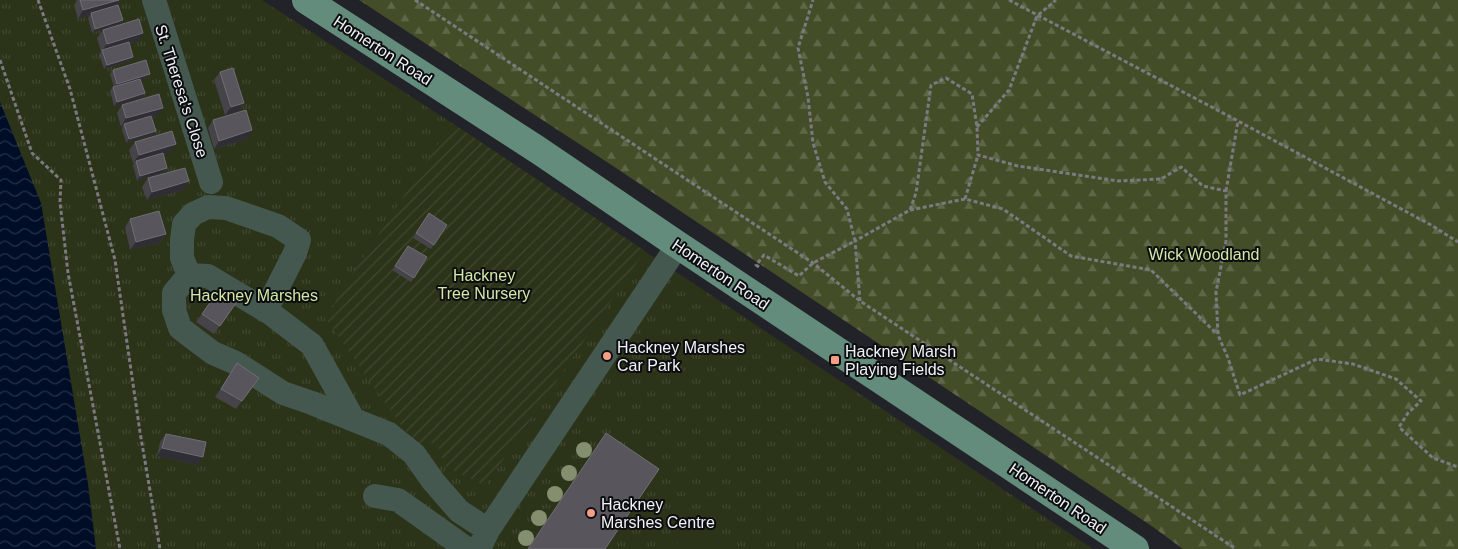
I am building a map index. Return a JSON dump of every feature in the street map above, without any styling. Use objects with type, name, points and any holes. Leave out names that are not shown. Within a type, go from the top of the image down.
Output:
[{"type":"main road","name":"Homerton Road","points":[[306,0],[538,150],[1135,549]]},
{"type":"street","name":"St. Theresa's Close","points":[[154,0],[211,182]]},
{"type":"street","points":[[190,275],[182,258],[182,240],[184,224],[194,214],[208,207],[226,208],[278,226],[299,240],[266,310]]},
{"type":"street","points":[[190,275],[174,293],[174,310],[180,328],[213,354],[236,363],[283,393],[389,434],[404,444],[483,540],[678,245]]},
{"type":"street","points":[[190,275],[208,276],[266,310],[312,346],[353,419]]},
{"type":"street","points":[[427,443],[433,481]]},
{"type":"street","points":[[375,496],[398,500],[467,549]]},
{"type":"path","points":[[38,0],[70,89],[115,260],[140,432],[160,549]]},
{"type":"path","points":[[414,0],[813,263],[860,301],[1236,549]]},
{"type":"path","points":[[813,0],[798,48],[808,97],[813,143],[825,182],[847,209],[855,241],[860,301]]},
{"type":"path","points":[[1009,0],[1431,225],[1458,242]]},
{"type":"path","points":[[977,127],[1009,90],[1037,16],[1056,0]]},
{"type":"path","points":[[0,60],[32,153],[61,180],[60,202],[68,273],[120,549]]},
{"type":"path","points":[[910,210],[916,192],[930,85],[946,78],[972,94],[977,127],[978,155],[965,199]]},
{"type":"path","points":[[1238,121],[1226,191],[1226,241],[1216,292],[1218,335],[1240,395],[1317,359],[1353,364],[1396,379],[1421,400],[1408,413],[1399,427],[1433,458],[1458,467]]},
{"type":"path","points":[[978,155],[1018,166],[1118,181],[1161,179],[1181,167],[1203,186],[1226,191]]},
{"type":"path","points":[[759,265],[764,255],[800,276],[813,263],[910,210],[965,199],[1003,209],[1071,256],[1151,270],[1218,335]]},
{"type":"green space","name":"Hackney Marshes","points":[[0,0],[262,0],[452,123],[1093,549],[0,549]]},
{"type":"green space","name":"Wick Woodland","points":[[359,0],[1458,0],[1458,549],[1183,549],[1153,527],[613,166]]},
{"type":"green space","name":"Hackney Tree Nursery","points":[[452,123],[645,251],[485,486],[445,466],[437,443],[417,444],[397,420],[327,320],[338,296]]},
{"type":"green space","points":[[692,521],[737,549],[674,549]]},
{"type":"water","points":[[0,102],[41,203],[88,484],[96,549],[0,549]]},
{"type":"building","points":[[80,0],[119,0],[83,10]]},
{"type":"building","points":[[118,5],[123,20],[95,29],[91,13]]},
{"type":"building","points":[[139,19],[143,33],[107,44],[103,30]]},
{"type":"building","points":[[129,42],[133,57],[107,65],[102,50]]},
{"type":"building","points":[[146,60],[150,74],[117,84],[113,70]]},
{"type":"building","points":[[233,68],[244,103],[231,107],[220,72]]},
{"type":"building","points":[[140,79],[145,93],[117,102],[113,87]]},
{"type":"building","points":[[159,94],[163,108],[126,118],[122,105]]},
{"type":"building","points":[[246,110],[252,130],[219,141],[213,120]]},
{"type":"building","points":[[151,116],[156,131],[129,139],[124,124]]},
{"type":"building","points":[[172,131],[176,144],[139,155],[135,142]]},
{"type":"building","points":[[163,153],[167,168],[140,176],[136,161]]},
{"type":"building","points":[[185,168],[189,181],[152,192],[148,178]]},
{"type":"building","points":[[159,211],[166,234],[136,242],[130,219]]},
{"type":"building","points":[[429,213],[447,225],[434,245],[416,233]]},
{"type":"building","points":[[408,246],[427,257],[414,278],[395,266]]},
{"type":"building","points":[[218,291],[236,303],[220,326],[202,314]]},
{"type":"building","points":[[237,363],[259,378],[242,401],[221,389]]},
{"type":"building","name":"Hackney Marshes Centre","points":[[606,433],[659,469],[605,549],[528,549]]},
{"type":"building","points":[[166,434],[206,442],[203,457],[162,448]]},
{"type":"place","name":"Hackney Marshes Car Park","points":[[607,356]]},
{"type":"place","name":"Hackney Marsh Playing Fields","points":[[835,360]]},
{"type":"place","name":"Hackney Marshes Centre","points":[[591,513]]}]
